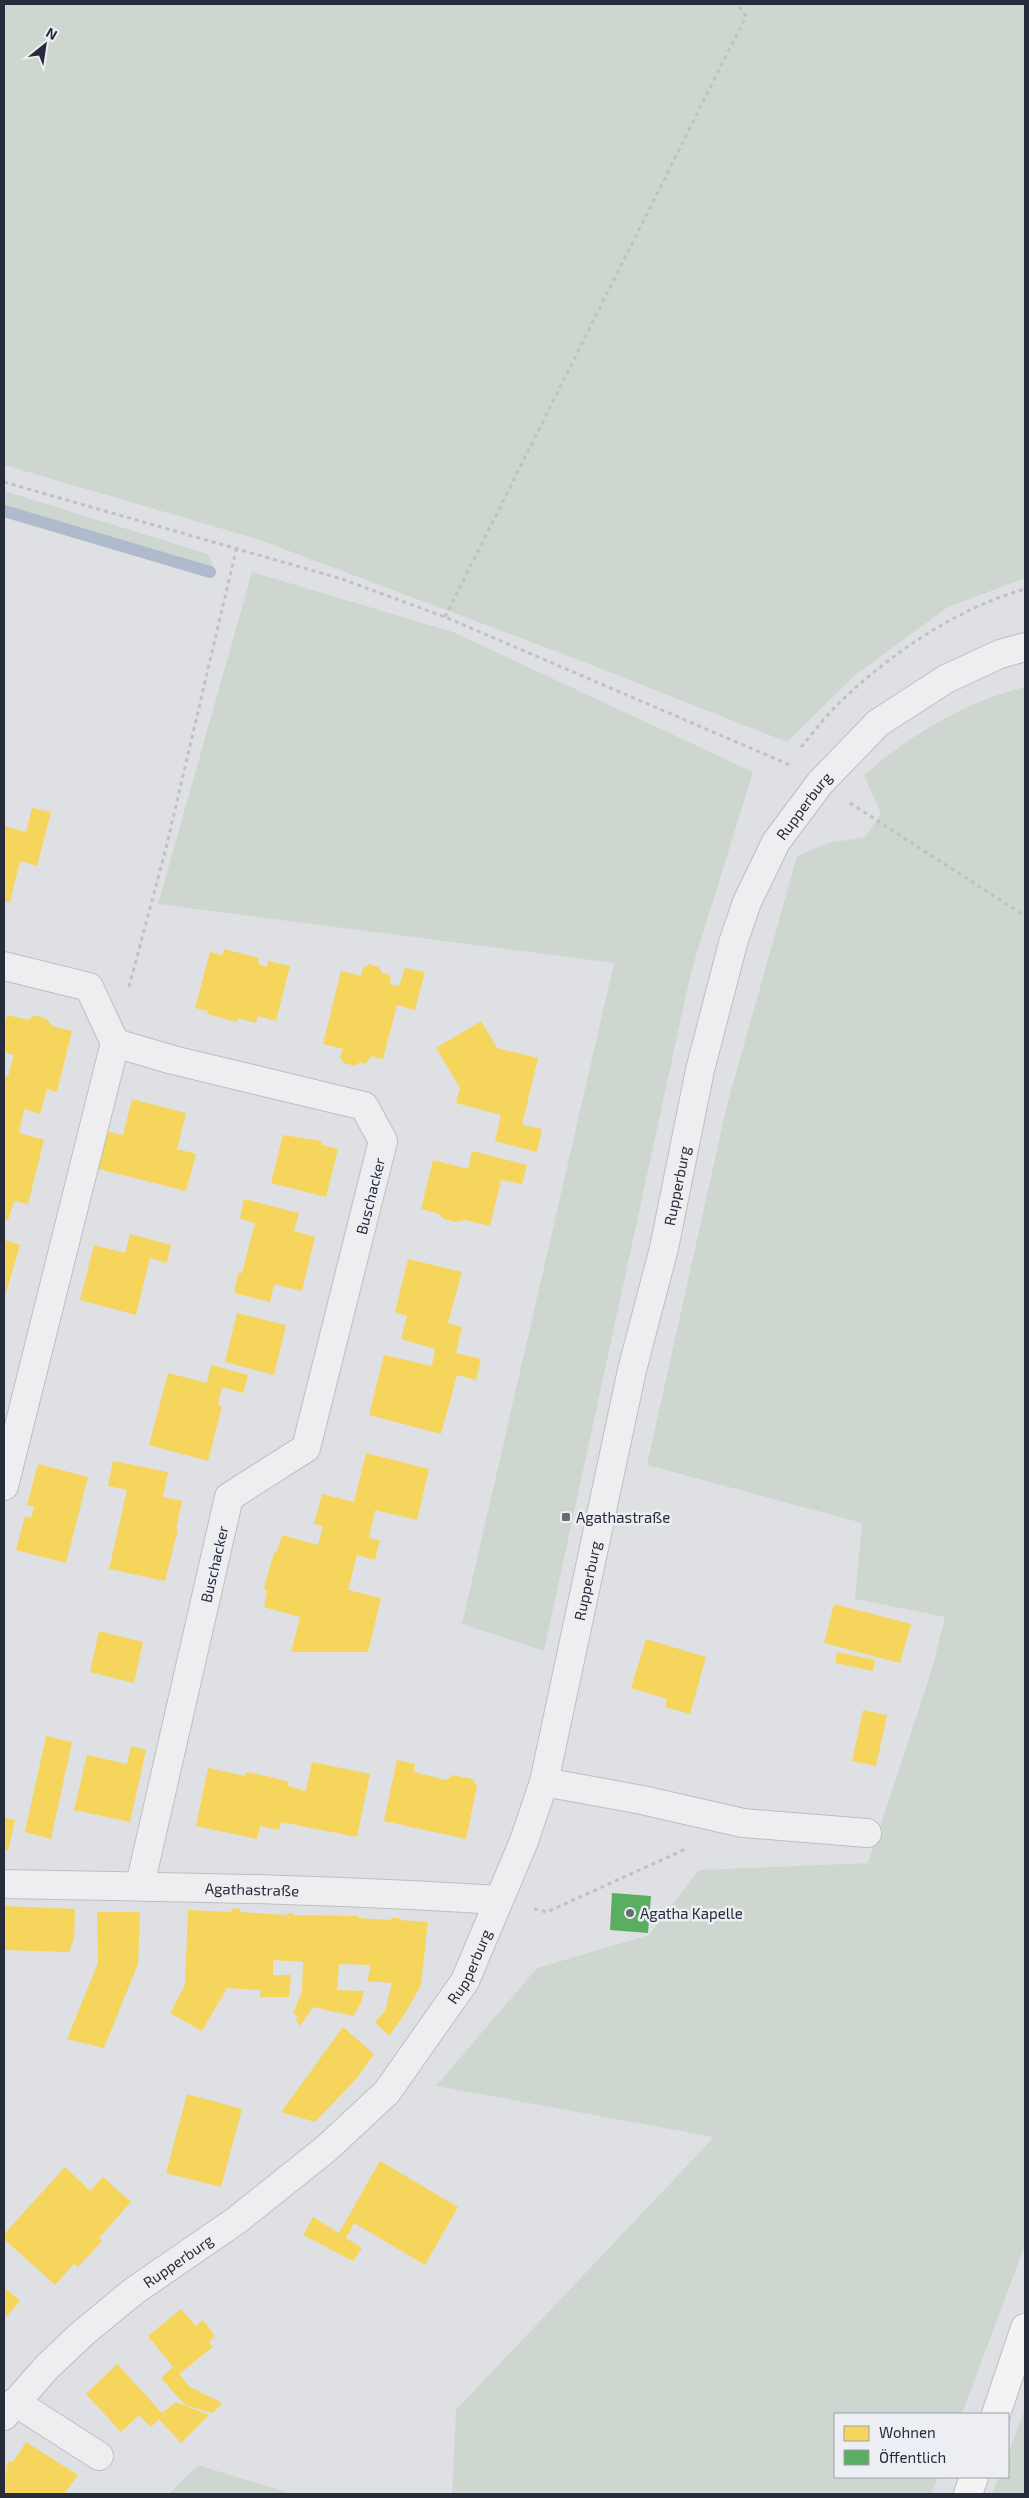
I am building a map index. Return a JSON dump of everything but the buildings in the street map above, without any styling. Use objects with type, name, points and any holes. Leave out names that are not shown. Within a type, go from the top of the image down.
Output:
[{"type":"main road","points":[[996,2413],[1025,2328]]},
{"type":"main road","points":[[968,2494],[974,2478]]},
{"type":"street","name":"Rupperburg","points":[[9,2409],[83,2333],[134,2292],[244,2214],[326,2148],[388,2092],[440,2020],[465,1981],[524,1841],[544,1782],[632,1370],[664,1248],[700,1070],[733,943],[747,902],[776,842],[820,783],[878,723],[910,700],[972,665],[1025,647]]},
{"type":"street","points":[[4,966],[89,987],[115,1044],[4,1486]]},
{"type":"street","name":"Buschacker","points":[[115,1044],[173,1060],[364,1106],[384,1141],[306,1448],[229,1497],[140,1885]]},
{"type":"street","points":[[544,1782],[642,1800],[743,1823],[867,1833]]},
{"type":"street","name":"Agathastraße","points":[[4,1884],[140,1885],[498,1900]]},
{"type":"street","points":[[9,2409],[100,2456]]},
{"type":"path","points":[[445,618],[746,16],[737,4]]},
{"type":"path","points":[[4,482],[342,579],[445,618],[788,763],[794,756]]},
{"type":"path","points":[[115,1044],[168,838],[236,550]]},
{"type":"path","points":[[800,748],[837,705],[878,668],[935,629],[973,609],[1025,589]]},
{"type":"path","points":[[820,783],[1025,916]]},
{"type":"path","points":[[498,1900],[547,1912],[690,1847]]},
{"type":"shaded area","points":[[4,4],[1025,4],[1025,578],[948,607],[854,676],[787,742],[571,657],[257,539],[4,465]]},
{"type":"shaded area","points":[[4,491],[208,554],[214,568],[4,507]]},
{"type":"shaded area","points":[[252,572],[453,632],[753,772],[691,972],[544,1651],[462,1624],[614,963],[158,904]]},
{"type":"shaded area","points":[[1025,687],[1025,2245],[962,2413],[834,2413],[834,2478],[938,2478],[931,2494],[452,2494],[456,2410],[714,2137],[436,2086],[537,1968],[649,1935],[699,1870],[868,1863],[932,1669],[945,1617],[855,1599],[862,1523],[647,1465],[727,1105],[797,856],[828,843],[865,837],[881,814],[864,775],[901,746],[940,721],[981,701]]},
{"type":"shaded area","points":[[1025,2409],[1025,2494],[992,2494],[999,2478],[1009,2478],[1009,2451]]},
{"type":"shaded area","points":[[198,2465],[292,2494],[169,2494]]},
{"type":"waterway","points":[[4,511],[210,572]]},
{"type":"place","name":"Agathastraße","points":[[566,1517]]},
{"type":"place","name":"Agatha Kapelle","points":[[630,1913]]}]
